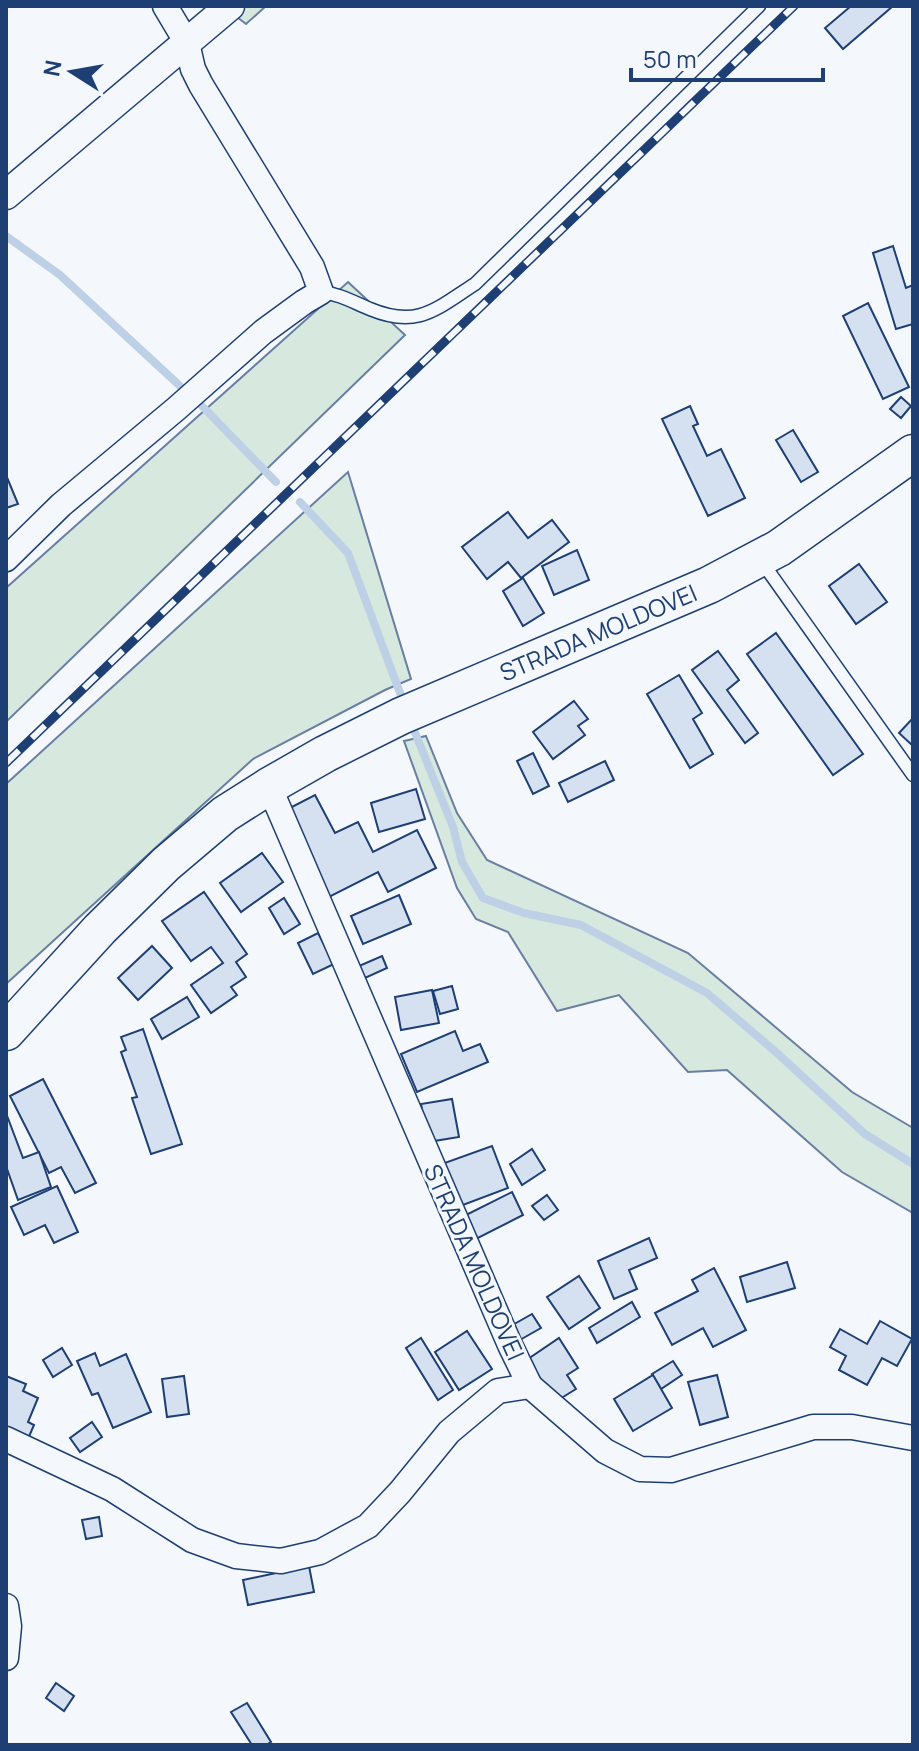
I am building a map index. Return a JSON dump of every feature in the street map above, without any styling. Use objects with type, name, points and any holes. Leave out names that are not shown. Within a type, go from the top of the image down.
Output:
[{"type":"main road","name":"STRADA MOLDOVEI","points":[[6,1032],[100,929],[166,864],[225,814],[325,754],[401,716],[709,585],[779,548],[913,453]]},
{"type":"street","points":[[6,559],[61,505],[164,420],[263,332],[321,292],[312,267],[201,85],[193,69],[187,43],[165,6]]},
{"type":"street","points":[[6,195],[230,6]]},
{"type":"street","name":"STRADA MOLDOVEI","points":[[269,786],[530,1386],[605,1451],[640,1469],[671,1470],[813,1427],[852,1427],[913,1438]]},
{"type":"street","name":"STRADA MOLDOVEI","points":[[6,1439],[112,1489],[192,1540],[236,1556],[281,1561],[320,1552],[368,1526],[449,1432],[498,1391],[530,1386]]},
{"type":"street","points":[[6,1606],[9,1626],[6,1658]]},
{"type":"lane","points":[[321,292],[338,294],[393,318],[414,317],[433,311],[475,284],[759,6]]},
{"type":"lane","points":[[760,558],[913,775]]},
{"type":"shaded area","points":[[223,6],[266,6],[246,24]]},
{"type":"shaded area","points":[[348,282],[405,335],[6,722],[6,588]]},
{"type":"shaded area","points":[[348,472],[411,679],[253,759],[6,984],[6,784]]},
{"type":"shaded area","points":[[426,736],[457,813],[487,860],[688,953],[852,1092],[913,1128],[913,1213],[842,1172],[727,1070],[688,1072],[619,995],[557,1011],[508,932],[476,919],[457,888],[404,741]]},
{"type":"building","points":[[851,6],[893,6],[843,49],[825,28]]},
{"type":"building","points":[[893,246],[906,288],[913,285],[913,324],[896,329],[873,253]]},
{"type":"building","points":[[868,303],[909,387],[883,399],[843,316]]},
{"type":"building","points":[[901,397],[911,406],[901,418],[890,409]]},
{"type":"building","points":[[690,406],[698,424],[693,426],[707,456],[721,449],[745,498],[708,516],[662,419]]},
{"type":"building","points":[[793,430],[818,472],[801,482],[776,440]]},
{"type":"building","points":[[6,475],[18,504],[6,508]]},
{"type":"building","points":[[508,512],[528,538],[552,520],[569,542],[521,578],[508,562],[487,579],[462,547]]},
{"type":"building","points":[[577,550],[589,580],[554,595],[542,566]]},
{"type":"building","points":[[859,564],[887,602],[856,624],[829,586]]},
{"type":"building","points":[[523,578],[544,613],[523,626],[503,591]]},
{"type":"building","points":[[776,633],[863,754],[833,775],[747,654]]},
{"type":"building","points":[[718,651],[739,680],[727,690],[758,733],[745,743],[692,670]]},
{"type":"building","points":[[679,675],[702,713],[693,719],[713,754],[690,768],[647,694]]},
{"type":"building","points":[[574,701],[588,719],[578,726],[585,735],[553,759],[533,732]]},
{"type":"building","points":[[913,718],[913,746],[899,733]]},
{"type":"building","points":[[533,753],[549,786],[533,794],[517,761]]},
{"type":"building","points":[[605,761],[614,780],[568,802],[559,783]]},
{"type":"building","points":[[416,789],[425,819],[379,832],[371,803]]},
{"type":"building","points":[[315,795],[335,833],[358,822],[373,852],[417,830],[436,868],[388,892],[378,872],[327,898],[284,811]]},
{"type":"building","points":[[262,853],[283,882],[241,912],[220,883]]},
{"type":"building","points":[[204,892],[247,954],[236,962],[246,977],[231,987],[237,995],[211,1013],[191,985],[223,963],[211,947],[191,961],[162,921]]},
{"type":"building","points":[[399,895],[411,924],[363,944],[351,916]]},
{"type":"building","points":[[284,898],[300,924],[284,934],[269,908]]},
{"type":"building","points":[[318,933],[334,964],[313,974],[298,943]]},
{"type":"building","points":[[152,946],[172,968],[138,1000],[118,978]]},
{"type":"building","points":[[382,956],[387,968],[365,978],[359,966]]},
{"type":"building","points":[[452,986],[458,1009],[440,1014],[433,991]]},
{"type":"building","points":[[432,990],[439,1023],[401,1030],[395,997]]},
{"type":"building","points":[[187,997],[199,1017],[162,1039],[151,1019]]},
{"type":"building","points":[[143,1029],[182,1144],[151,1154],[132,1098],[137,1097],[121,1052],[126,1050],[121,1037]]},
{"type":"building","points":[[455,1031],[463,1051],[480,1044],[488,1062],[417,1092],[401,1054]]},
{"type":"building","points":[[43,1079],[96,1183],[75,1193],[61,1167],[49,1173],[10,1096]]},
{"type":"building","points":[[452,1099],[459,1137],[428,1142],[421,1104]]},
{"type":"building","points":[[6,1113],[23,1158],[39,1152],[51,1187],[18,1200],[6,1166]]},
{"type":"building","points":[[492,1146],[508,1188],[455,1208],[439,1165]]},
{"type":"building","points":[[532,1149],[545,1170],[522,1185],[510,1164]]},
{"type":"building","points":[[57,1186],[78,1232],[54,1243],[45,1225],[24,1235],[11,1207]]},
{"type":"building","points":[[512,1192],[523,1215],[474,1240],[462,1217]]},
{"type":"building","points":[[547,1195],[558,1210],[544,1220],[532,1206]]},
{"type":"building","points":[[649,1238],[657,1258],[629,1270],[637,1289],[614,1299],[598,1261]]},
{"type":"building","points":[[787,1262],[795,1288],[747,1302],[740,1277]]},
{"type":"building","points":[[714,1268],[746,1330],[713,1347],[703,1328],[672,1345],[655,1313],[698,1291],[692,1280]]},
{"type":"building","points":[[579,1276],[600,1308],[569,1329],[547,1297]]},
{"type":"building","points":[[632,1302],[640,1317],[597,1343],[589,1328]]},
{"type":"building","points":[[532,1314],[541,1328],[518,1341],[509,1327]]},
{"type":"building","points":[[880,1321],[912,1339],[897,1366],[882,1358],[867,1385],[839,1370],[846,1356],[830,1347],[840,1329],[867,1344]]},
{"type":"building","points":[[467,1331],[492,1369],[459,1390],[435,1352]]},
{"type":"building","points":[[421,1338],[453,1390],[438,1400],[406,1348]]},
{"type":"building","points":[[559,1338],[578,1368],[567,1375],[576,1389],[555,1402],[528,1359]]},
{"type":"building","points":[[62,1348],[72,1365],[53,1377],[43,1360]]},
{"type":"building","points":[[95,1353],[100,1366],[126,1354],[151,1412],[113,1428],[98,1393],[92,1395],[77,1361]]},
{"type":"building","points":[[673,1361],[682,1375],[661,1389],[652,1374]]},
{"type":"building","points":[[653,1375],[672,1408],[633,1431],[614,1399]]},
{"type":"building","points":[[717,1375],[728,1417],[700,1425],[688,1382]]},
{"type":"building","points":[[6,1376],[26,1384],[23,1391],[38,1398],[28,1422],[34,1425],[28,1439],[6,1430]]},
{"type":"building","points":[[184,1376],[189,1414],[167,1417],[162,1379]]},
{"type":"building","points":[[92,1422],[102,1437],[80,1452],[70,1438]]},
{"type":"building","points":[[99,1517],[102,1536],[86,1539],[82,1520]]},
{"type":"building","points":[[309,1566],[314,1592],[248,1605],[243,1580]]},
{"type":"building","points":[[56,1683],[74,1696],[64,1711],[46,1698]]},
{"type":"building","points":[[247,1703],[271,1742],[266,1745],[252,1745],[231,1712]]},
{"type":"waterway","points":[[6,236],[60,275],[180,386]]},
{"type":"waterway","points":[[202,406],[276,482]]},
{"type":"waterway","points":[[300,502],[348,553],[403,701]]},
{"type":"waterway","points":[[412,725],[453,827],[462,862],[483,898],[524,913],[581,925],[707,993],[865,1134],[913,1164]]},
{"type":"railway","points":[[6,763],[794,6]]}]
